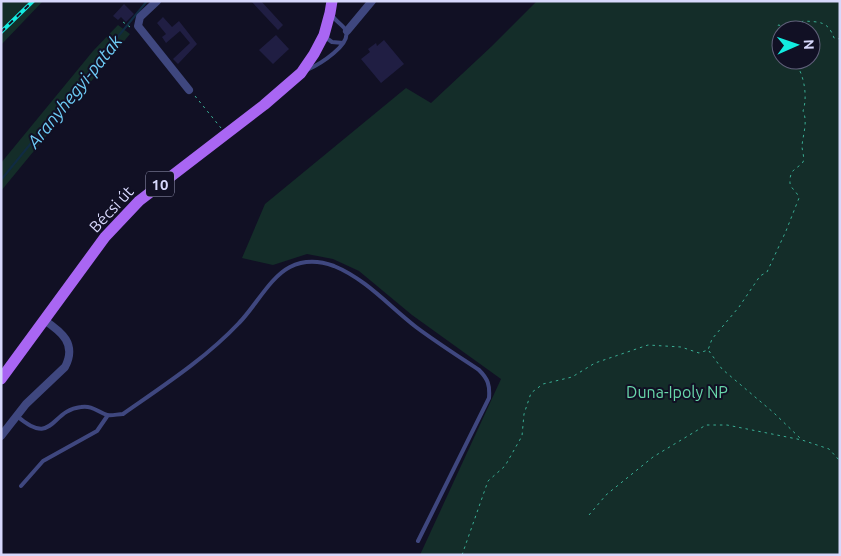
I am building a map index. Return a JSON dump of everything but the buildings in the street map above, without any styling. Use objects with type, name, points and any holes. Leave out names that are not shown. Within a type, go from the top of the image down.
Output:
[{"type":"main road","name":"10","points":[[301,73],[314,54],[331,19],[332,1]]},
{"type":"main road","name":"Bécsi út","points":[[1,379],[105,237],[139,201],[264,105],[301,73]]},
{"type":"street","points":[[157,1],[140,17],[138,26],[189,90]]},
{"type":"street","points":[[347,32],[372,1]]},
{"type":"street","points":[[1,436],[16,416],[64,367],[69,357],[69,350],[61,332],[44,320]]},
{"type":"lane","points":[[301,73],[326,59],[343,43],[347,36],[344,28],[331,19]]},
{"type":"lane","points":[[324,35],[332,42],[343,43]]},
{"type":"lane","points":[[16,416],[27,425],[41,430],[47,428],[68,411],[84,406],[95,408],[108,415],[123,414],[197,362],[239,323],[275,280],[288,268],[301,263],[315,262],[333,266],[356,278],[417,328],[479,370],[486,377],[490,385],[489,398],[418,541]]},
{"type":"lane","points":[[21,486],[43,461],[97,431],[108,415]]},
{"type":"path","points":[[123,22],[129,27]]},
{"type":"path","points":[[821,23],[826,24],[834,38],[840,39]]},
{"type":"path","points":[[708,350],[712,339],[740,306],[760,276],[767,272],[799,198],[790,181],[794,168],[803,162],[804,159],[802,150],[806,118],[803,111],[805,104],[799,70]]},
{"type":"path","points":[[189,90],[226,133]]},
{"type":"path","points":[[462,555],[488,481],[505,466],[522,436],[524,414],[531,393],[543,384],[572,377],[595,363],[648,345],[681,347],[699,353],[708,350]]},
{"type":"path","points":[[708,350],[722,369],[774,413],[802,440]]},
{"type":"path","points":[[589,515],[606,494],[653,457],[706,425],[727,425],[802,440],[829,450],[840,461]]},
{"type":"green space","points":[[1,1],[43,1],[1,45]]},
{"type":"green space","name":"Duna-Ipoly NP","points":[[537,1],[840,1],[840,555],[420,555],[501,379],[412,315],[359,271],[333,259],[307,254],[273,265],[242,258],[265,204],[406,88],[431,103]]},
{"type":"green space","points":[[118,25],[130,34],[1,191],[1,163],[93,51]]},
{"type":"waterway","name":"Aranyhegyi-patak","points":[[1,180],[147,1]]},
{"type":"railway","points":[[1,32],[33,1]]}]
